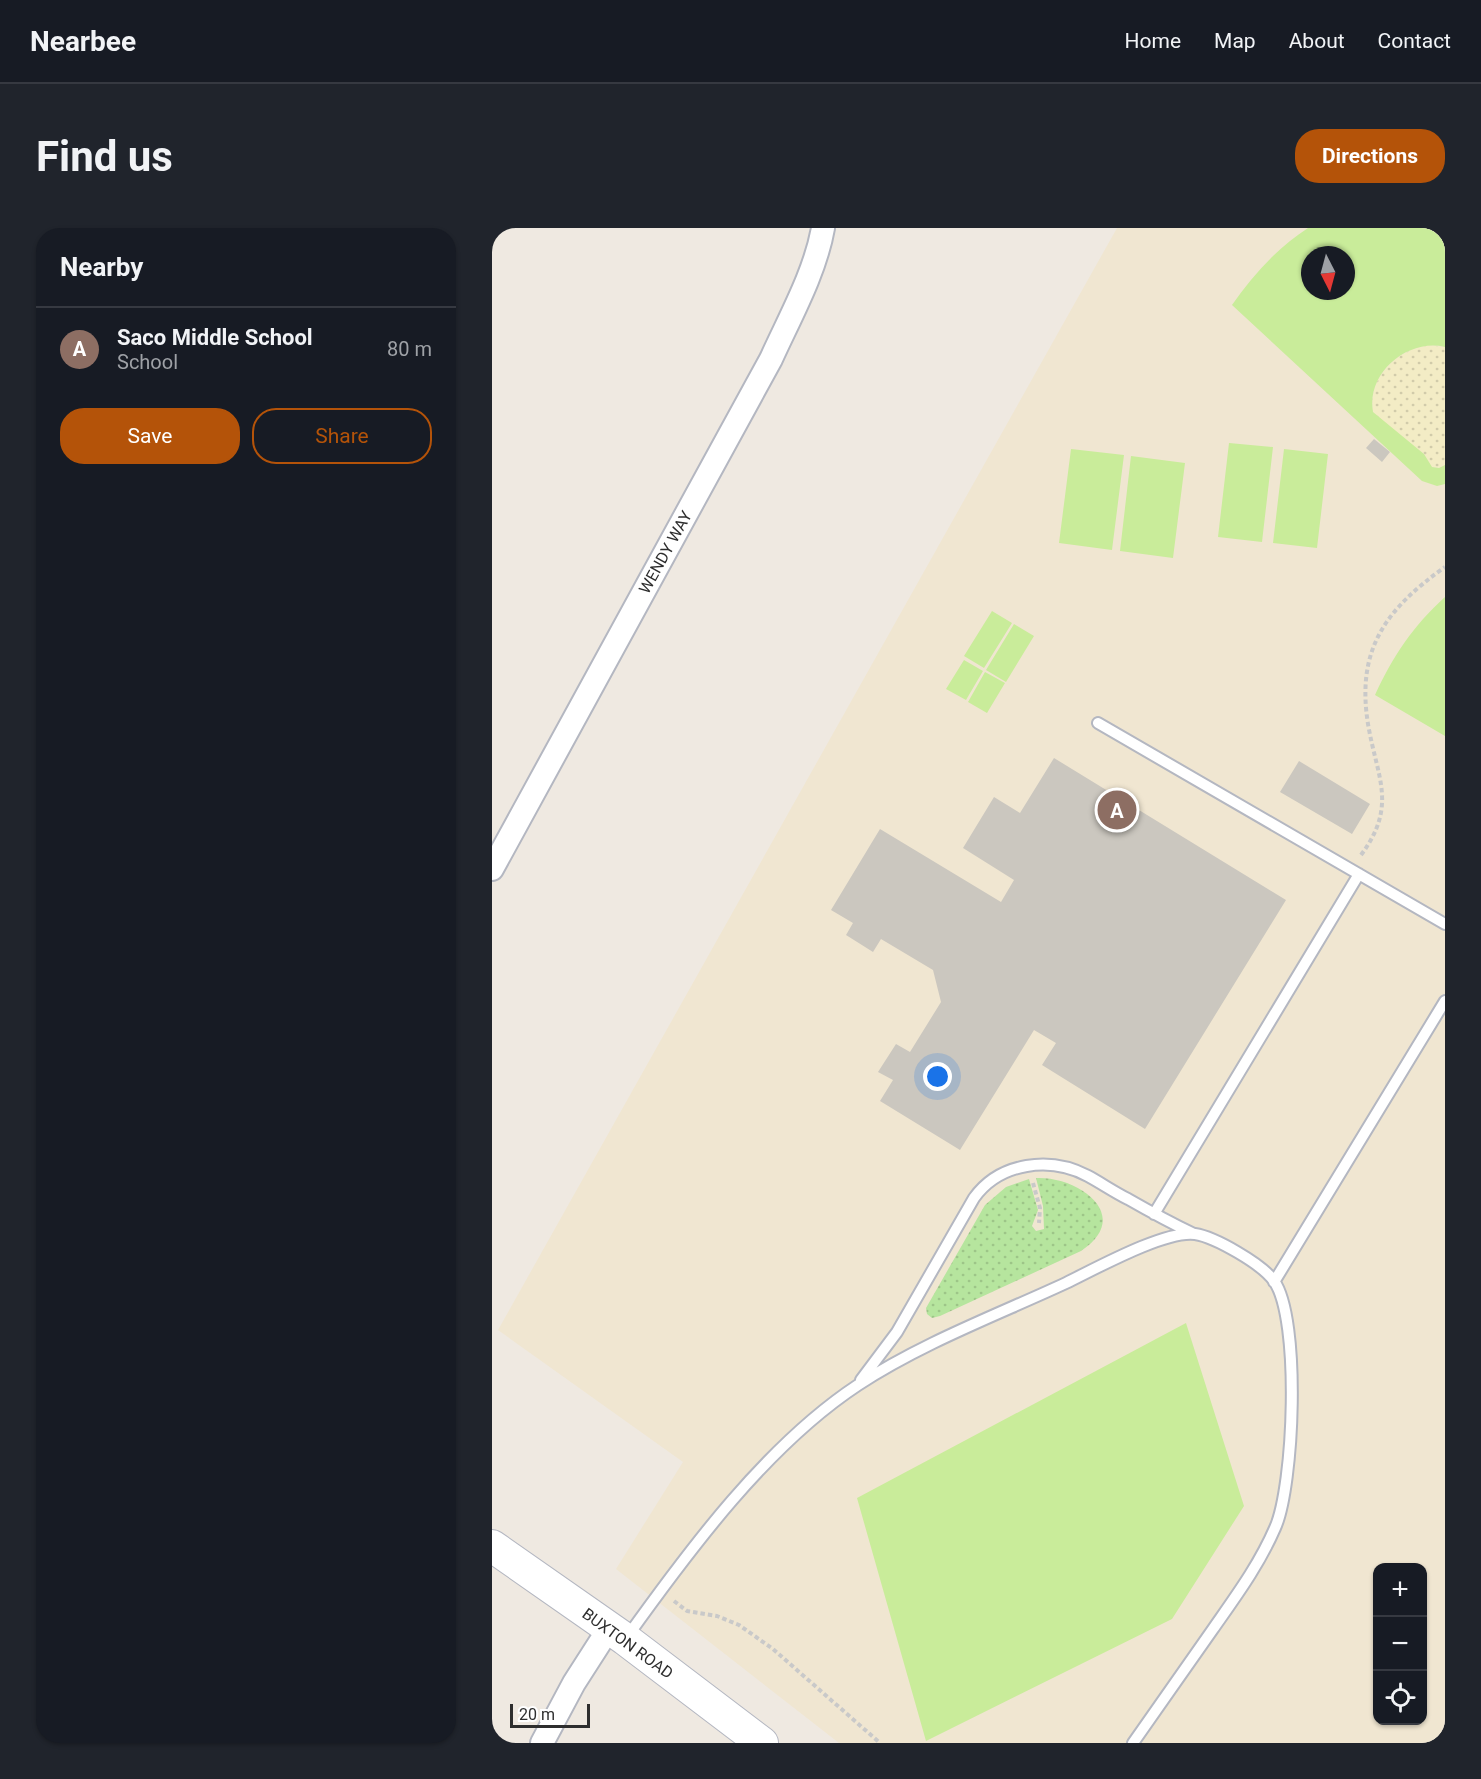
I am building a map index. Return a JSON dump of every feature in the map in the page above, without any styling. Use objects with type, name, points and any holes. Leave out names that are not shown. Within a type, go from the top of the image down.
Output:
[{"type":"main road","name":"BUXTON ROAD","points":[[492,1546],[617,1634],[762,1743]]},
{"type":"street","name":"WENDY WAY","points":[[492,869],[771,359],[795,307],[820,244],[823,228]]},
{"type":"street","points":[[542,1743],[574,1683],[617,1634]]},
{"type":"lane","points":[[1098,723],[1445,924]]},
{"type":"lane","points":[[1154,1214],[1354,871]]},
{"type":"lane","points":[[1275,1282],[1445,1000]]},
{"type":"lane","points":[[857,1386],[897,1332],[979,1192],[998,1176],[1032,1165],[1055,1165],[1077,1171],[1154,1214],[1228,1248],[1275,1282],[1286,1317],[1291,1374],[1290,1451],[1284,1502],[1277,1524],[1260,1561],[1133,1743]]},
{"type":"lane","points":[[617,1634],[659,1592],[698,1540],[731,1502],[825,1410],[857,1386],[907,1357],[1098,1268],[1166,1239],[1194,1234]]},
{"type":"path","points":[[1354,871],[1381,821],[1384,803],[1383,785],[1368,724],[1369,654],[1380,632],[1404,601],[1445,567]]},
{"type":"path","points":[[1032,1165],[1033,1185],[1040,1208],[1040,1223]]},
{"type":"path","points":[[659,1592],[687,1611],[717,1616],[739,1625],[772,1649],[880,1743]]},
{"type":"shaded area","points":[[1117,228],[1445,228],[1445,1743],[839,1743],[616,1569],[683,1462],[498,1330]]},
{"type":"green space","points":[[1308,228],[1445,228],[1445,347],[1417,348],[1392,361],[1376,384],[1373,412],[1424,454],[1432,467],[1439,468],[1445,465],[1445,484],[1437,486],[1422,481],[1232,305],[1248,283],[1286,244]]},
{"type":"green space","points":[[1229,443],[1273,447],[1262,542],[1218,537]]},
{"type":"green space","points":[[1071,449],[1124,455],[1112,550],[1059,543]]},
{"type":"green space","points":[[1284,449],[1328,454],[1317,548],[1273,543]]},
{"type":"green space","points":[[1131,456],[1185,463],[1173,558],[1120,551]]},
{"type":"green space","points":[[1445,597],[1445,736],[1375,695],[1405,642],[1423,619]]},
{"type":"green space","points":[[992,611],[1012,623],[984,668],[964,656]]},
{"type":"green space","points":[[1014,624],[1034,636],[1006,682],[986,670]]},
{"type":"green space","points":[[964,660],[983,671],[966,700],[946,689]]},
{"type":"green space","points":[[985,672],[1005,683],[987,713],[968,702]]},
{"type":"green space","points":[[1036,1178],[1052,1179],[1069,1184],[1083,1191],[1094,1201],[1101,1212],[1102,1225],[1096,1238],[1081,1251],[932,1318],[927,1314],[926,1308],[985,1205],[1006,1187],[1029,1179],[1038,1210],[1032,1226],[1036,1231],[1044,1229],[1043,1206]]},
{"type":"green space","points":[[1186,1323],[1244,1506],[1172,1619],[926,1741],[857,1498]]},
{"type":"sand","points":[[1429,345],[1445,347],[1445,465],[1439,468],[1432,467],[1373,412],[1372,400],[1380,377],[1387,367],[1406,352]]},
{"type":"building","points":[[1374,439],[1390,452],[1382,462],[1366,448]]},
{"type":"building","points":[[1054,758],[1286,900],[1145,1129],[1042,1065],[1056,1043],[1034,1030],[960,1150],[880,1101],[893,1080],[878,1072],[896,1044],[910,1052],[941,1002],[933,970],[881,939],[873,952],[846,935],[853,923],[831,910],[880,829],[1001,902],[1014,880],[963,848],[994,797],[1020,813]]},
{"type":"building","points":[[1299,761],[1370,804],[1352,834],[1280,792]]},
{"type":"place","name":"Saco Middle School","points":[[1117,810]]}]
